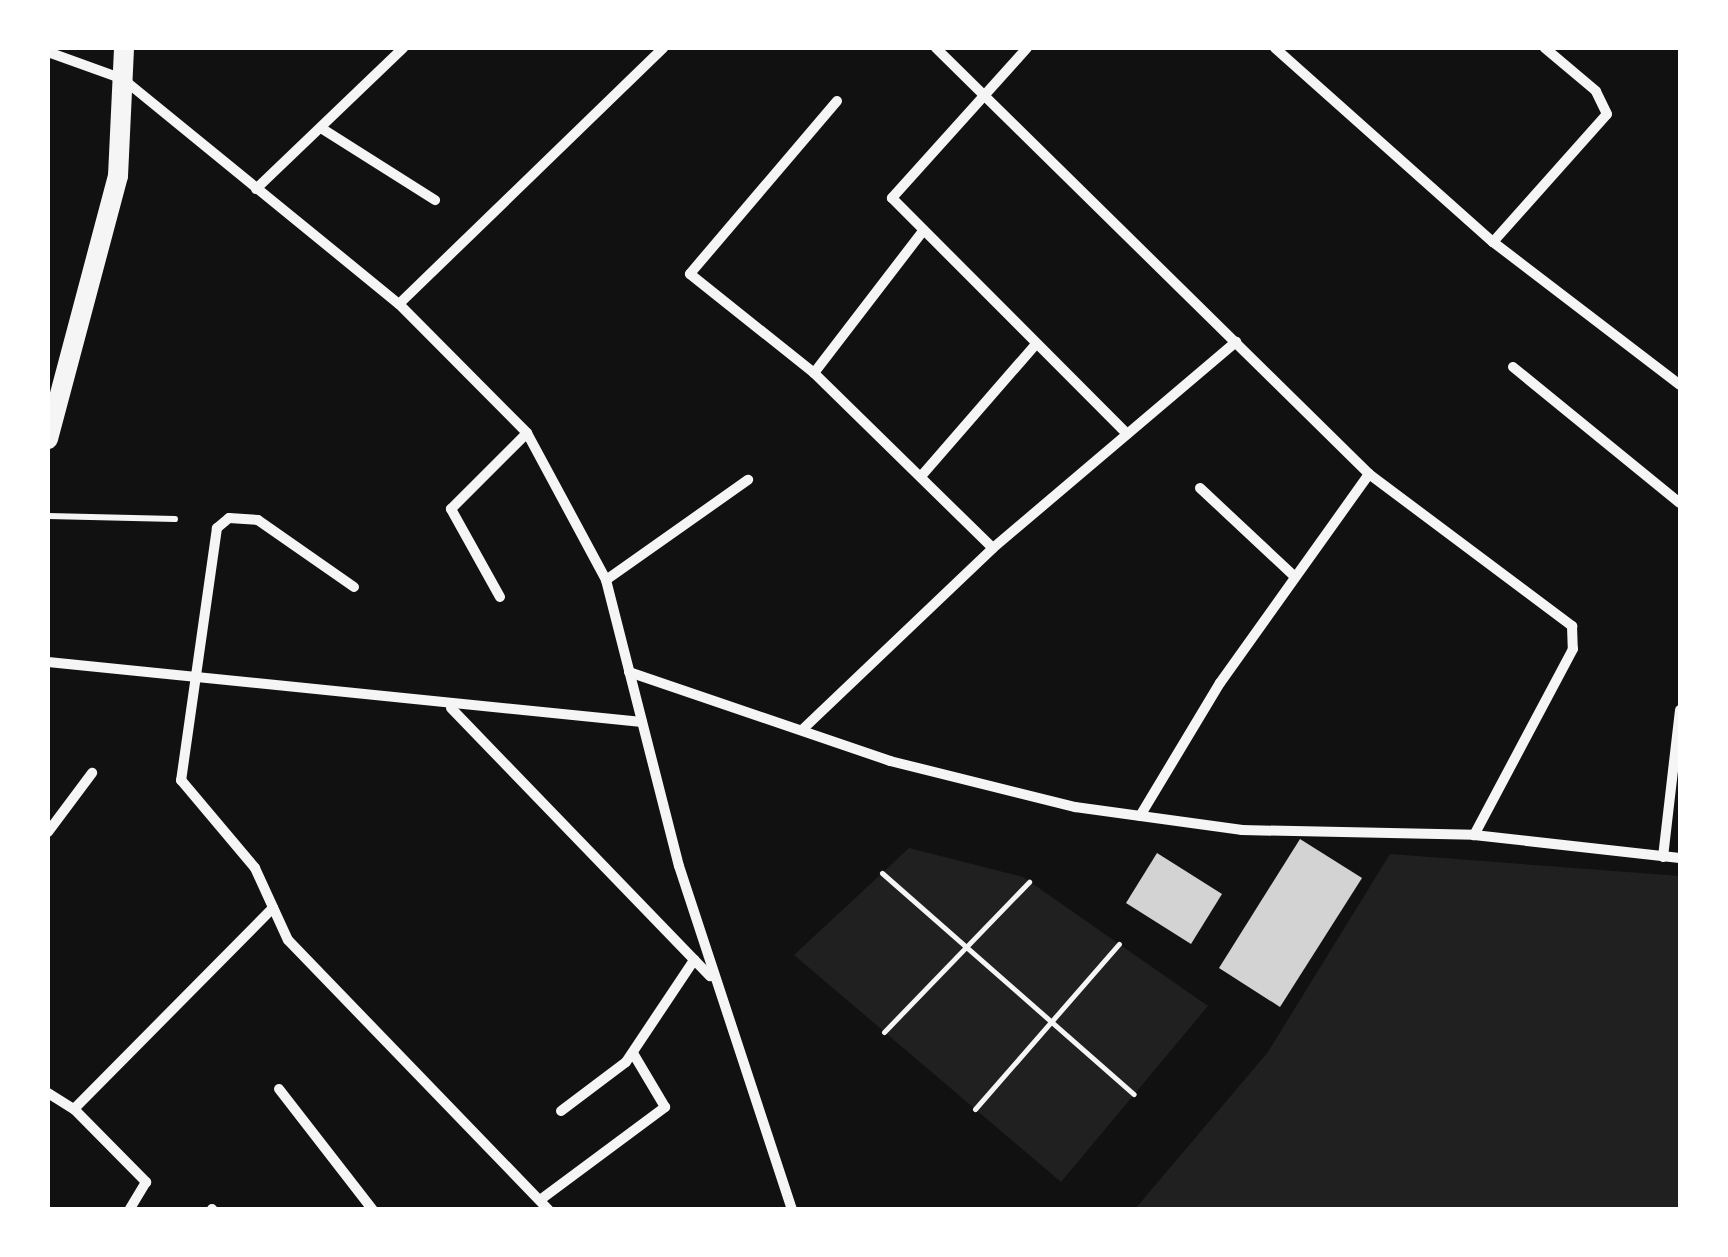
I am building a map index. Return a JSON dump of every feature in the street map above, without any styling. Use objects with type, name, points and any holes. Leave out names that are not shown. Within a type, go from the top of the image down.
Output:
[{"type":"highway","points":[[48,439],[118,176],[124,48]]},
{"type":"street","points":[[256,189],[404,48]]},
{"type":"street","points":[[400,304],[663,48]]},
{"type":"street","points":[[936,48],[985,91],[1368,474],[1577,636],[1474,834]]},
{"type":"street","points":[[1028,48],[894,188],[892,198],[1126,434]]},
{"type":"street","points":[[1275,48],[1494,242],[1680,385]]},
{"type":"street","points":[[1494,242],[1607,114],[1596,91],[1545,48]]},
{"type":"street","points":[[49,55],[123,79],[400,304],[527,433],[606,580],[714,979],[788,1208]]},
{"type":"street","points":[[836,102],[690,274],[814,373],[923,474],[992,548]]},
{"type":"street","points":[[320,128],[435,200]]},
{"type":"street","points":[[814,373],[923,231]]},
{"type":"street","points":[[803,729],[992,548],[1236,342]]},
{"type":"street","points":[[923,474],[1036,344]]},
{"type":"street","points":[[1513,367],[1680,503]]},
{"type":"street","points":[[500,597],[451,510],[527,433]]},
{"type":"street","points":[[1140,816],[1294,576],[1368,474]]},
{"type":"street","points":[[606,580],[748,480]]},
{"type":"street","points":[[1200,488],[1294,576]]},
{"type":"street","points":[[354,587],[258,520],[229,518],[212,539],[181,780],[255,868],[288,940],[549,1210]]},
{"type":"street","points":[[48,662],[450,707],[642,722]]},
{"type":"street","points":[[628,672],[890,761],[1140,816],[1242,830],[1474,834],[1680,858]]},
{"type":"street","points":[[450,707],[714,979]]},
{"type":"street","points":[[1662,857],[1680,710]]},
{"type":"street","points":[[48,832],[92,773]]},
{"type":"street","points":[[74,1109],[273,908]]},
{"type":"street","points":[[561,1110],[633,1053],[694,960]]},
{"type":"street","points":[[540,1200],[665,1107],[633,1053]]},
{"type":"street","points":[[279,1090],[373,1210]]},
{"type":"street","points":[[48,1093],[74,1109],[146,1182],[129,1210]]},
{"type":"lane","points":[[48,516],[176,519]]},
{"type":"path","points":[[882,873],[1134,1094]]},
{"type":"path","points":[[884,1032],[1029,882]]},
{"type":"path","points":[[975,1109],[1119,944]]},
{"type":"shaded area","points":[[909,848],[1023,877],[1208,1006],[1061,1182],[794,955]]},
{"type":"shaded area","points":[[1390,854],[1680,876],[1680,1209],[1135,1209],[1268,1052]]},
{"type":"building","points":[[1300,839],[1362,878],[1280,1007],[1219,968]]},
{"type":"building","points":[[1157,853],[1222,894],[1191,944],[1126,903]]}]
